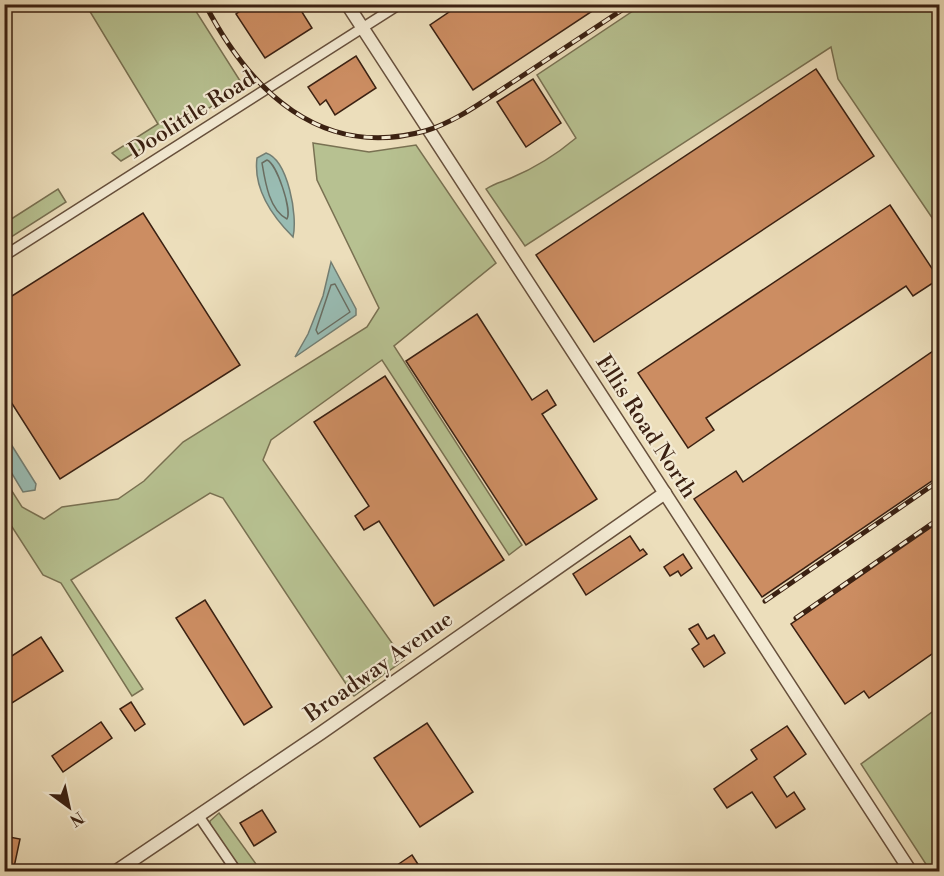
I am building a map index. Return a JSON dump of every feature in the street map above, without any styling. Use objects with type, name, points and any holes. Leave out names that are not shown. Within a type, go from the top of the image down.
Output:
[{"type":"street","name":"Ellis Road North","points":[[347,4],[911,872]]},
{"type":"street","name":"Doolittle Road","points":[[4,256],[363,30],[400,4]]},
{"type":"street","name":"Broadway Avenue","points":[[115,872],[330,727],[665,493]]},
{"type":"street","points":[[198,814],[237,872]]},
{"type":"green space","points":[[86,5],[192,5],[244,87],[121,161],[112,153],[158,124]]},
{"type":"green space","points":[[642,5],[939,5],[939,228],[838,79],[831,47],[525,246],[486,189],[537,165],[576,138],[537,75]]},
{"type":"green space","points":[[313,143],[369,152],[416,145],[496,263],[394,346],[522,545],[509,555],[382,360],[271,440],[263,460],[404,660],[354,696],[223,498],[210,493],[71,580],[143,689],[132,696],[61,583],[43,575],[5,516],[5,480],[22,507],[44,519],[62,507],[118,499],[144,481],[183,442],[367,327],[379,308],[317,180]]},
{"type":"green space","points":[[58,189],[66,202],[5,241],[5,223]]},
{"type":"green space","points":[[939,707],[940,871],[931,872],[861,764]]},
{"type":"green space","points":[[219,813],[261,871],[240,871],[210,827],[210,821]]},
{"type":"water","points":[[266,153],[274,158],[286,177],[294,216],[293,237],[271,211],[261,191],[257,158]]},
{"type":"water","points":[[331,262],[356,309],[356,315],[295,357],[308,334],[323,296]]},
{"type":"water","points":[[4,433],[36,484],[35,490],[23,492],[5,462]]},
{"type":"building","points":[[251,4],[297,4],[312,28],[265,58],[236,14]]},
{"type":"building","points":[[461,4],[603,4],[473,90],[430,25]]},
{"type":"building","points":[[356,56],[376,88],[335,115],[326,100],[320,105],[308,87]]},
{"type":"building","points":[[816,69],[874,156],[594,342],[536,255]]},
{"type":"building","points":[[533,79],[561,123],[526,147],[497,102]]},
{"type":"building","points":[[890,205],[939,279],[913,296],[906,286],[706,418],[714,430],[688,448],[638,373]]},
{"type":"building","points":[[143,213],[240,365],[60,479],[4,391],[4,301]]},
{"type":"building","points":[[477,314],[532,400],[547,390],[556,405],[542,414],[597,499],[526,545],[406,361]]},
{"type":"building","points":[[939,347],[939,476],[762,597],[694,499],[736,471],[743,482]]},
{"type":"building","points":[[385,376],[504,560],[434,606],[379,521],[364,530],[355,516],[369,506],[314,422]]},
{"type":"building","points":[[939,522],[939,649],[869,698],[864,691],[845,704],[791,624]]},
{"type":"building","points":[[630,536],[640,551],[643,549],[647,554],[586,595],[573,574]]},
{"type":"building","points":[[683,554],[692,568],[681,576],[678,571],[670,576],[664,567]]},
{"type":"building","points":[[205,600],[272,707],[244,725],[176,618]]},
{"type":"building","points":[[698,624],[707,639],[714,635],[725,653],[704,667],[692,649],[699,644],[689,629]]},
{"type":"building","points":[[41,637],[63,671],[4,708],[4,661]]},
{"type":"building","points":[[131,702],[145,724],[135,731],[120,709]]},
{"type":"building","points":[[101,722],[112,738],[63,772],[52,756]]},
{"type":"building","points":[[427,723],[473,792],[420,827],[374,758]]},
{"type":"building","points":[[787,726],[806,754],[774,777],[787,797],[794,792],[805,809],[776,828],[752,792],[727,808],[714,789],[757,759],[751,750]]},
{"type":"building","points":[[262,810],[276,832],[254,846],[240,823]]},
{"type":"building","points":[[4,836],[20,839],[13,872],[4,872]]},
{"type":"building","points":[[412,855],[423,872],[387,872]]},
{"type":"railway","points":[[205,4],[223,36],[244,65],[267,90],[293,111],[322,126],[353,136],[388,137],[425,131],[459,116],[631,4]]},
{"type":"railway","points":[[765,601],[940,480]]},
{"type":"railway","points":[[796,618],[940,518]]}]
